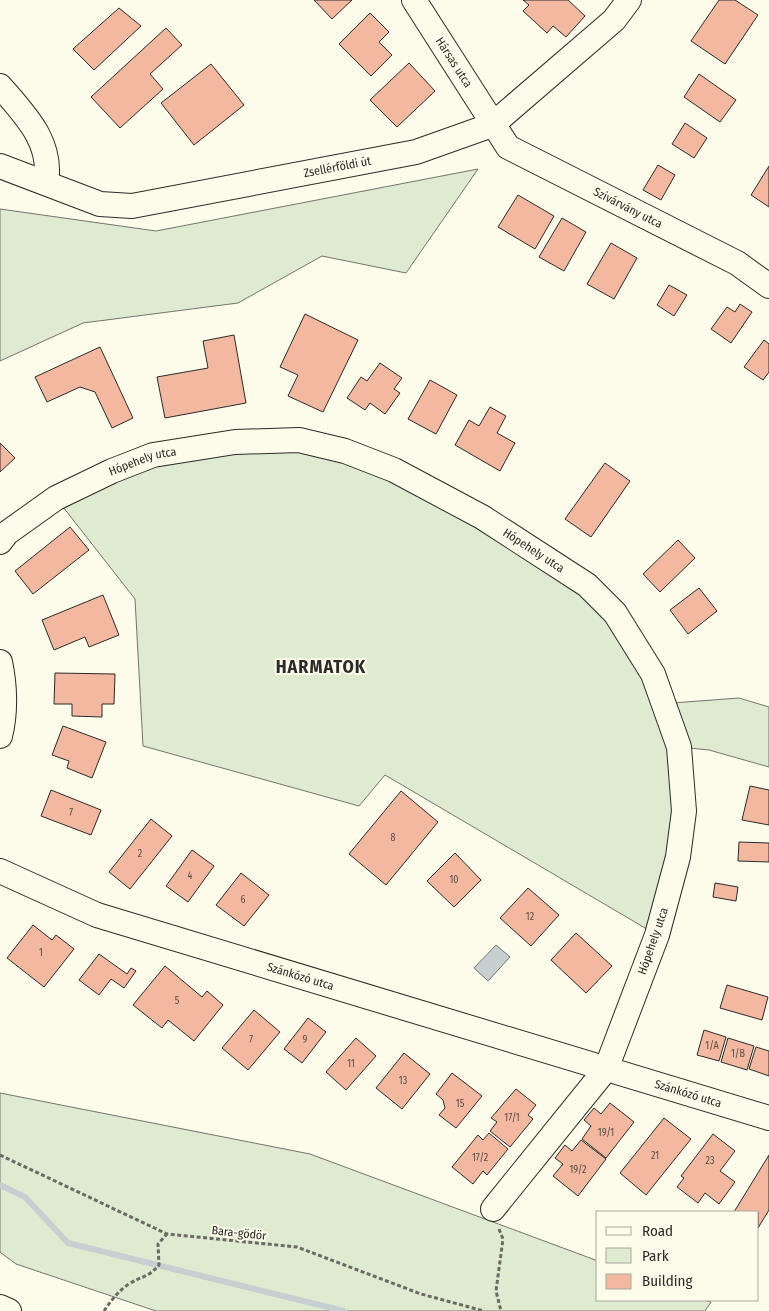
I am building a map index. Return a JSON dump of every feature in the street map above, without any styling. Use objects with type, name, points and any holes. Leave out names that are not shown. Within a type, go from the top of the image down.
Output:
[{"type":"street","name":"Hársas utca","points":[[414,0],[492,125]]},
{"type":"street","name":"Zsellérföldi út","points":[[0,166],[100,204],[132,206],[416,152],[492,125],[614,20],[629,0]]},
{"type":"street","points":[[0,86],[34,125],[46,153],[46,183]]},
{"type":"street","name":"Szivárvány utca","points":[[492,125],[508,147],[737,263],[769,286]]},
{"type":"street","name":"Hópehely utca","points":[[0,542],[7,533],[56,498],[112,471],[153,456],[235,442],[299,440],[345,451],[394,470],[482,516],[587,585],[615,614],[653,674],[679,747],[684,811],[678,857],[656,935],[606,1069]]},
{"type":"street","points":[[0,662],[3,679],[0,736]]},
{"type":"street","name":"Szánkózó utca","points":[[0,871],[97,914],[769,1118]]},
{"type":"street","points":[[492,1209],[606,1069]]},
{"type":"street","points":[[0,1307],[9,1311]]},
{"type":"path","name":"Bara-gödör","points":[[0,1155],[166,1234],[297,1247],[422,1294],[484,1311]]},
{"type":"path","points":[[492,1209],[502,1239],[496,1292],[502,1311]]},
{"type":"path","points":[[104,1311],[114,1297],[129,1284],[150,1275],[159,1265],[158,1244],[166,1234]]},
{"type":"green space","points":[[478,169],[406,273],[322,256],[238,303],[83,323],[0,361],[0,209],[156,231]]},
{"type":"green space","points":[[337,449],[587,585],[659,704],[739,698],[769,707],[769,767],[709,750],[679,747],[678,857],[657,935],[385,775],[359,806],[143,746],[135,599],[56,498],[177,451]]},
{"type":"green space","points":[[0,1093],[310,1154],[596,1260],[596,1301],[711,1302],[705,1311],[156,1311],[16,1264],[0,1252]]},
{"type":"shaded area","points":[[496,945],[510,957],[488,981],[474,968]]},
{"type":"building","points":[[314,0],[352,0],[332,19]]},
{"type":"building","points":[[523,0],[568,0],[585,16],[566,37],[553,26],[547,33],[523,11],[529,5]]},
{"type":"building","points":[[719,0],[735,0],[758,15],[725,64],[691,41]]},
{"type":"building","points":[[119,8],[141,26],[94,70],[73,49]]},
{"type":"building","points":[[370,13],[389,32],[379,42],[392,55],[371,76],[339,44]]},
{"type":"building","points":[[166,28],[182,45],[150,74],[163,89],[120,128],[91,97]]},
{"type":"building","points":[[409,63],[435,91],[397,127],[370,100]]},
{"type":"building","points":[[211,64],[244,105],[194,145],[161,103]]},
{"type":"building","points":[[699,74],[736,100],[720,122],[684,97]]},
{"type":"building","points":[[685,123],[707,138],[694,158],[672,144]]},
{"type":"building","points":[[658,165],[675,175],[661,200],[643,190]]},
{"type":"building","points":[[769,166],[769,207],[751,195]]},
{"type":"building","points":[[518,195],[554,216],[535,249],[498,227]]},
{"type":"building","points":[[562,218],[586,232],[564,271],[539,257]]},
{"type":"building","points":[[611,243],[637,258],[614,299],[587,284]]},
{"type":"building","points":[[669,285],[687,295],[674,316],[657,305]]},
{"type":"building","points":[[740,304],[752,312],[731,343],[711,329],[727,307],[735,312]]},
{"type":"building","points":[[305,314],[358,340],[323,412],[288,396],[298,375],[280,367]]},
{"type":"building","points":[[234,335],[246,403],[165,418],[157,377],[208,368],[203,341]]},
{"type":"building","points":[[764,340],[769,344],[769,372],[763,380],[744,367]]},
{"type":"building","points":[[100,347],[133,418],[112,428],[95,392],[80,387],[47,402],[35,377]]},
{"type":"building","points":[[380,363],[402,378],[394,389],[400,393],[385,414],[370,403],[365,410],[347,398],[361,377],[367,381]]},
{"type":"building","points":[[430,380],[457,395],[436,434],[408,419]]},
{"type":"building","points":[[490,407],[506,416],[497,433],[515,443],[500,471],[455,445],[469,420],[479,426]]},
{"type":"building","points":[[0,443],[15,458],[0,472]]},
{"type":"building","points":[[605,463],[630,481],[591,537],[565,519]]},
{"type":"building","points":[[70,527],[89,550],[33,594],[15,571]]},
{"type":"building","points":[[678,540],[695,558],[660,592],[643,574]]},
{"type":"building","points":[[699,588],[717,611],[688,634],[670,610]]},
{"type":"building","points":[[103,595],[119,635],[89,647],[85,637],[54,650],[42,620]]},
{"type":"building","points":[[55,673],[115,674],[114,704],[102,704],[102,717],[72,716],[72,704],[54,704]]},
{"type":"building","points":[[63,726],[106,742],[92,778],[67,768],[69,761],[52,755]]},
{"type":"building","points":[[750,786],[769,790],[769,825],[742,820]]},
{"type":"building","points":[[51,790],[101,810],[91,835],[41,816]]},
{"type":"building","points":[[401,791],[438,822],[386,885],[349,854]]},
{"type":"building","points":[[151,819],[172,836],[130,889],[109,872]]},
{"type":"building","points":[[739,842],[769,843],[769,862],[738,861]]},
{"type":"building","points":[[192,850],[214,866],[188,902],[166,886]]},
{"type":"building","points":[[455,853],[481,880],[454,907],[427,881]]},
{"type":"building","points":[[241,873],[269,895],[244,926],[216,905]]},
{"type":"building","points":[[715,883],[738,887],[736,901],[713,897]]},
{"type":"building","points":[[528,888],[559,915],[531,946],[500,918]]},
{"type":"building","points":[[33,925],[52,940],[56,935],[74,949],[44,987],[7,958]]},
{"type":"building","points":[[576,933],[612,966],[586,993],[551,960]]},
{"type":"building","points":[[99,954],[127,974],[131,968],[136,971],[124,988],[111,979],[99,995],[79,980]]},
{"type":"building","points":[[165,966],[202,997],[207,991],[223,1005],[194,1041],[168,1020],[162,1028],[133,1005]]},
{"type":"building","points":[[727,985],[768,997],[762,1020],[720,1008]]},
{"type":"building","points":[[254,1010],[280,1032],[248,1070],[222,1048]]},
{"type":"building","points":[[308,1018],[326,1032],[302,1063],[284,1049]]},
{"type":"building","points":[[704,1030],[726,1037],[719,1061],[697,1055]]},
{"type":"building","points":[[356,1038],[376,1056],[346,1090],[326,1072]]},
{"type":"building","points":[[728,1038],[754,1046],[747,1070],[721,1062]]},
{"type":"building","points":[[756,1047],[769,1051],[769,1076],[749,1069]]},
{"type":"building","points":[[404,1053],[430,1074],[402,1109],[376,1088]]},
{"type":"building","points":[[452,1073],[482,1096],[456,1128],[439,1115],[445,1108],[443,1100],[436,1094]]},
{"type":"building","points":[[516,1089],[536,1105],[528,1115],[533,1119],[510,1147],[490,1131],[497,1122],[491,1118]]},
{"type":"building","points":[[610,1103],[634,1122],[606,1158],[582,1139],[591,1126],[584,1120],[594,1108],[601,1114]]},
{"type":"building","points":[[664,1118],[691,1139],[646,1195],[620,1173]]},
{"type":"building","points":[[489,1133],[508,1149],[487,1175],[483,1171],[473,1184],[452,1167],[478,1135],[483,1140]]},
{"type":"building","points":[[713,1134],[735,1151],[720,1171],[735,1182],[719,1204],[705,1193],[698,1203],[677,1187],[684,1178],[681,1176]]},
{"type":"building","points":[[581,1140],[606,1159],[578,1196],[553,1176],[563,1164],[555,1158],[565,1145],[572,1151]]},
{"type":"building","points":[[769,1155],[769,1210],[759,1226],[759,1211],[735,1211]]},
{"type":"waterway","points":[[0,1185],[25,1197],[68,1243],[344,1311]]},
{"type":"district","name":"HARMATOK","points":[[321,667]]}]
